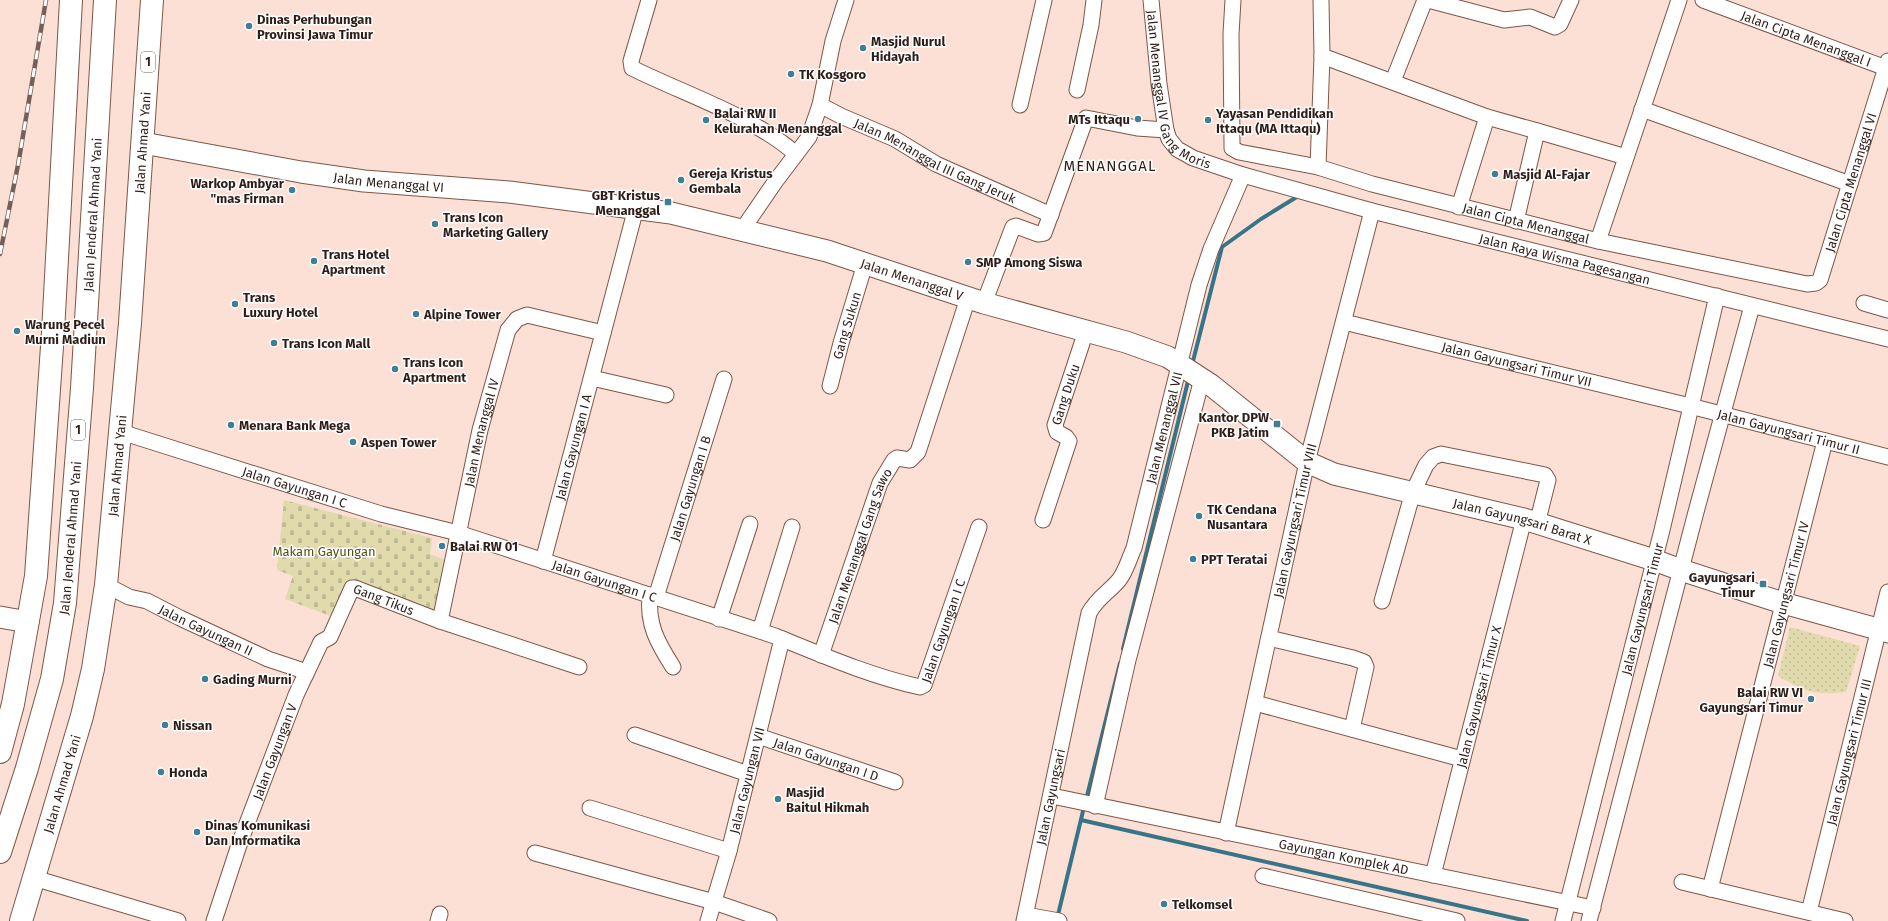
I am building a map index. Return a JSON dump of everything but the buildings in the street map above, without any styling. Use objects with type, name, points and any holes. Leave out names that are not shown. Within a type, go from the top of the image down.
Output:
[{"type":"highway","points":[[0,752],[13,704],[36,576],[41,521],[71,0]]},
{"type":"highway","name":"Jalan Jenderal Ahmad Yani","points":[[0,852],[27,768],[52,678],[65,603],[82,380],[105,0]]},
{"type":"highway","name":"Jalan Ahmad Yani","points":[[21,921],[82,716],[93,669],[106,585],[114,481],[121,432],[143,143],[152,0]]},
{"type":"street","points":[[648,0],[631,61],[632,68],[717,106],[786,145],[796,154]]},
{"type":"street","points":[[742,230],[809,137],[820,104],[833,41],[846,0]]},
{"type":"street","points":[[1020,105],[1044,0]]},
{"type":"street","points":[[1076,90],[1091,25],[1094,0]]},
{"type":"street","name":"Jalan Menanggal IV Gang Moris","points":[[1151,0],[1159,84],[1166,130],[1169,139],[1176,149],[1193,158],[1243,175]]},
{"type":"street","name":"Jalan Cipta Menanggal","points":[[1233,0],[1231,34],[1232,137],[1234,149],[1239,152],[1318,167],[1372,184],[1459,207],[1598,241],[1806,284],[1816,283],[1820,280]]},
{"type":"street","points":[[1318,167],[1322,56],[1321,0]]},
{"type":"street","points":[[1393,81],[1425,0]]},
{"type":"street","points":[[1428,0],[1497,19],[1509,20],[1530,17],[1555,27],[1560,24],[1571,0]]},
{"type":"street","points":[[1598,241],[1679,0]]},
{"type":"street","name":"Jalan Cipta Menanggal I","points":[[1704,0],[1887,65]]},
{"type":"street","points":[[1322,56],[1487,117],[1626,157]]},
{"type":"street","name":"Jalan Cipta Menanggal VI","points":[[1820,280],[1887,65]]},
{"type":"street","name":"Jalan Menanggal III Gang Jeruk","points":[[820,104],[841,116],[895,139],[936,164],[1051,215]]},
{"type":"street","points":[[1642,109],[1850,184]]},
{"type":"street","points":[[1459,207],[1487,117]]},
{"type":"street","points":[[976,301],[1013,227],[1016,226],[1041,234],[1044,233],[1086,118],[1138,128],[1166,130]]},
{"type":"street","points":[[1516,221],[1537,131]]},
{"type":"street","name":"Jalan Menanggal VI","points":[[143,143],[301,172],[364,181],[509,192],[636,208]]},
{"type":"street","name":"Jalan Raya Wisma Pagesangan","points":[[1243,175],[1372,211],[1717,296],[1752,306],[1888,338]]},
{"type":"street","name":"Jalan Menanggal VII","points":[[1076,673],[1089,613],[1101,595],[1119,580],[1134,548],[1189,370],[1199,285],[1211,249],[1243,175]]},
{"type":"street","points":[[603,333],[636,208]]},
{"type":"street","name":"Jalan Menanggal V","points":[[636,208],[671,213],[827,251],[976,301],[1148,349],[1189,370]]},
{"type":"street","name":"Jalan Gayungsari Timur VIII","points":[[1226,833],[1307,462],[1372,211]]},
{"type":"street","name":"Gang Sukun","points":[[830,386],[841,343],[865,264]]},
{"type":"street","name":"Jalan Gayungsari Timur","points":[[1565,912],[1654,560],[1717,296]]},
{"type":"street","name":"Jalan Menanggal Gang Sawo","points":[[821,655],[880,482],[894,460],[897,458],[910,460],[918,452],[976,301]]},
{"type":"street","points":[[1864,303],[1888,310]]},
{"type":"street","name":"Jalan Gayungsari Timur","points":[[1591,916],[1681,570],[1752,306]]},
{"type":"street","name":"Jalan Menanggal IV","points":[[440,621],[480,430],[508,330],[517,319],[527,315],[603,333]]},
{"type":"street","name":"Jalan Gayungsari Timur VII","points":[[1344,322],[1690,406]]},
{"type":"street","name":"Gang Duku","points":[[1043,520],[1069,441],[1066,437],[1057,432],[1055,425],[1086,331]]},
{"type":"street","name":"Jalan Gayungan I A","points":[[543,561],[603,333]]},
{"type":"street","points":[[1092,805],[1128,660],[1189,370]]},
{"type":"street","name":"Jalan Gayungsari Barat X","points":[[1189,370],[1220,391],[1307,462],[1334,474],[1413,492],[1530,522],[1654,560],[1783,603],[1883,631]]},
{"type":"street","points":[[592,378],[666,395]]},
{"type":"street","name":"Jalan Gayungan I B","points":[[673,667],[652,626],[648,612],[724,379]]},
{"type":"street","name":"Jalan Gayungsari Timur II","points":[[1690,406],[1888,457]]},
{"type":"street","name":"Jalan Gayungan I C","points":[[121,432],[381,514],[458,532],[760,631],[821,655],[884,677],[922,687],[979,527]]},
{"type":"street","name":"Jalan Gayungsari Timur IV","points":[[1710,889],[1825,441]]},
{"type":"street","name":"Jalan Gayungsari Timur X","points":[[1382,601],[1413,492],[1426,465],[1434,457],[1441,454],[1545,475],[1548,480],[1530,522],[1462,759],[1433,875]]},
{"type":"street","points":[[720,619],[750,524]]},
{"type":"street","points":[[760,631],[792,527]]},
{"type":"street","name":"Jalan Gayungan II","points":[[106,585],[129,597],[148,601],[268,659],[301,670],[306,674]]},
{"type":"street","name":"Gang Tikus","points":[[306,674],[321,642],[330,636],[352,588],[440,621]]},
{"type":"street","name":"Jalan Gayungsari Timur III","points":[[1809,912],[1883,631],[1888,592]]},
{"type":"street","points":[[0,617],[28,622]]},
{"type":"street","points":[[440,621],[579,667]]},
{"type":"street","points":[[1269,638],[1364,662],[1366,667],[1352,729]]},
{"type":"street","name":"Jalan Gayungan VII","points":[[708,921],[729,851],[782,639]]},
{"type":"street","name":"Jalan Gayungsari","points":[[1025,918],[1052,796],[1076,673]]},
{"type":"street","name":"Jalan Gayungan V","points":[[214,921],[240,842],[306,674]]},
{"type":"street","points":[[1255,703],[1462,759]]},
{"type":"street","points":[[635,735],[748,774]]},
{"type":"street","name":"Jalan Gayungan I D","points":[[758,736],[895,782]]},
{"type":"street","name":"Gayungan Komplek AD","points":[[1052,796],[1433,875],[1565,912],[1591,916]]},
{"type":"street","points":[[590,808],[729,851]]},
{"type":"street","points":[[536,854],[714,902],[769,921]]},
{"type":"street","points":[[1263,876],[1457,921]]},
{"type":"street","points":[[34,878],[178,921]]},
{"type":"street","points":[[1682,882],[1845,921]]},
{"type":"street","points":[[1025,918],[1042,917],[1059,921]]},
{"type":"green space","name":"Makam Gayungan","points":[[284,500],[432,538],[430,554],[448,561],[437,616],[349,583],[333,617],[285,599],[293,576],[277,570]]},
{"type":"green space","points":[[1790,627],[1860,646],[1846,692],[1818,693],[1803,689],[1778,676]]},
{"type":"waterway","points":[[1192,365],[1222,247],[1261,219],[1300,195]]},
{"type":"waterway","points":[[1123,649],[1189,377]]},
{"type":"waterway","points":[[1086,800],[1120,663]]},
{"type":"waterway","points":[[1057,919],[1084,807]]},
{"type":"waterway","points":[[1081,820],[1527,921]]},
{"type":"railway","points":[[0,254],[18,165],[46,0]]},
{"type":"place","name":"Dinas Perhubungan Provinsi Jawa Timur","points":[[249,26]]},
{"type":"place","name":"Masjid Nurul Hidayah","points":[[863,48]]},
{"type":"place","name":"TK Kosgoro","points":[[791,74]]},
{"type":"place","name":"MTs Ittaqu","points":[[1138,119]]},
{"type":"place","name":"Balai RW II Kelurahan Menanggal","points":[[706,120]]},
{"type":"place","name":"Yayasan Pendidikan Ittaqu (MA Ittaqu)","points":[[1208,120]]},
{"type":"place","name":"Masjid Al-Fajar","points":[[1495,174]]},
{"type":"place","name":"Gereja Kristus Gembala","points":[[681,180]]},
{"type":"place","name":"Warkop Ambyar \"mas Firman","points":[[292,190]]},
{"type":"place","name":"GBT Kristus Menanggal","points":[[668,202]]},
{"type":"place","name":"Trans Icon Marketing Gallery","points":[[435,224]]},
{"type":"place","name":"Trans Hotel Apartment","points":[[314,261]]},
{"type":"place","name":"SMP Among Siswa","points":[[968,262]]},
{"type":"place","name":"Trans Luxury Hotel","points":[[235,304]]},
{"type":"place","name":"Alpine Tower","points":[[416,314]]},
{"type":"place","name":"Warung Pecel Murni Madiun","points":[[17,331]]},
{"type":"place","name":"Trans Icon Mall","points":[[274,343]]},
{"type":"place","name":"Trans Icon Apartment","points":[[395,369]]},
{"type":"place","name":"Kantor DPW PKB Jatim","points":[[1277,424]]},
{"type":"place","name":"Menara Bank Mega","points":[[231,425]]},
{"type":"place","name":"Aspen Tower","points":[[353,442]]},
{"type":"place","name":"TK Cendana Nusantara","points":[[1199,516]]},
{"type":"place","name":"Balai RW 01","points":[[442,546]]},
{"type":"place","name":"PPT Teratai","points":[[1193,559]]},
{"type":"place","name":"Gayungsari Timur","points":[[1763,584]]},
{"type":"place","name":"Gading Murni","points":[[205,679]]},
{"type":"place","name":"Balai RW VI Gayungsari Timur","points":[[1811,699]]},
{"type":"place","name":"Nissan","points":[[165,725]]},
{"type":"place","name":"Honda","points":[[161,772]]},
{"type":"place","name":"Masjid Baitul Hikmah","points":[[778,799]]},
{"type":"place","name":"Dinas Komunikasi Dan Informatika","points":[[197,832]]},
{"type":"place","name":"Telkomsel","points":[[1164,904]]},
{"type":"district","name":"MENANGGAL","points":[[1110,166]]}]
